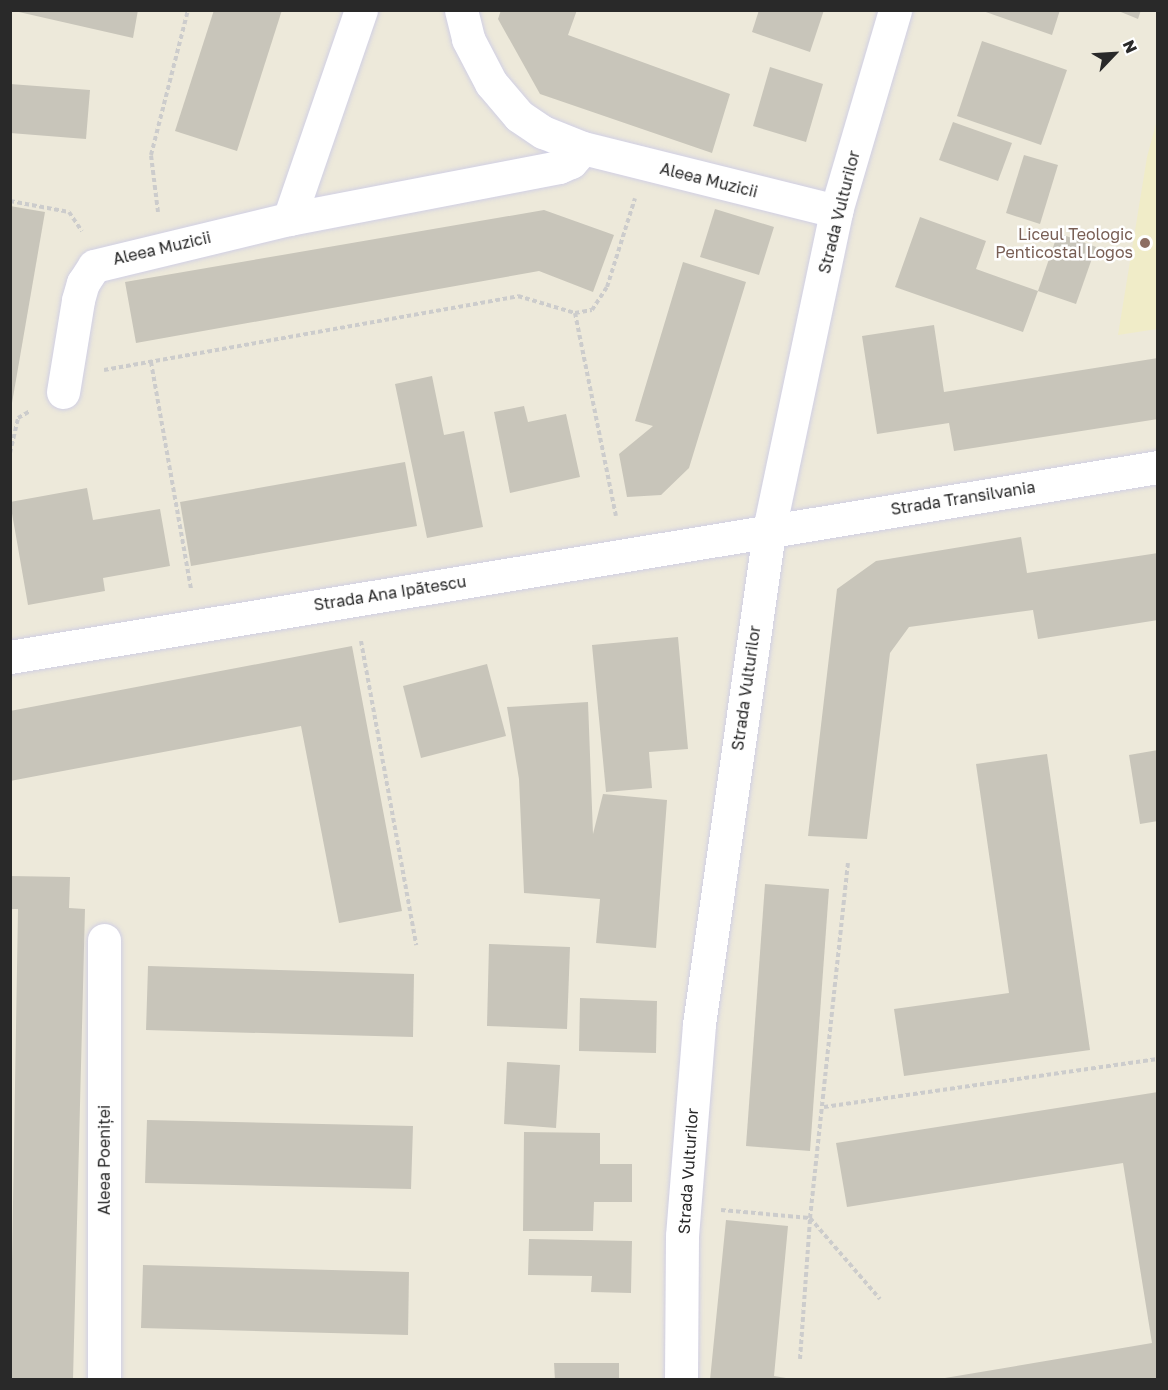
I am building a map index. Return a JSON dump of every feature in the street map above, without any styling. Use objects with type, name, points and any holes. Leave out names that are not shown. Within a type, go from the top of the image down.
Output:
[{"type":"street","points":[[289,219],[361,10]]},
{"type":"street","name":"Aleea Muzicii","points":[[461,10],[478,62],[504,100],[519,116],[543,132],[583,148],[836,211]]},
{"type":"street","name":"Strada Vulturilor","points":[[681,1380],[685,1206],[699,1023],[769,530],[836,211],[895,10]]},
{"type":"street","name":"Aleea Muzicii","points":[[64,385],[83,283],[94,266],[104,261],[289,219],[559,167],[571,162],[583,148]]},
{"type":"street","name":"Strada Transilvania","points":[[769,530],[1158,467]]},
{"type":"street","name":"Strada Ana Ipătescu","points":[[10,657],[769,530]]},
{"type":"street","name":"Aleea Poeniței","points":[[104,940],[104,1380]]},
{"type":"path","points":[[162,248],[151,155],[188,10]]},
{"type":"path","points":[[10,453],[18,418],[64,385],[151,362],[518,296],[575,313],[592,310],[607,287],[646,164]]},
{"type":"path","points":[[10,201],[69,212],[104,261]]},
{"type":"path","points":[[575,313],[616,516]]},
{"type":"path","points":[[151,362],[192,594]]},
{"type":"path","points":[[361,640],[416,945]]},
{"type":"path","points":[[800,1359],[810,1218],[824,1107],[848,863]]},
{"type":"path","points":[[824,1107],[1158,1059]]},
{"type":"path","points":[[685,1206],[810,1218],[880,1299]]},
{"type":"shaded area","name":"Liceul Teologic Penticostal Logos","points":[[1157,120],[1157,329],[1118,335],[1147,157]]},
{"type":"building","points":[[10,10],[138,10],[133,38]]},
{"type":"building","points":[[214,10],[282,10],[237,151],[175,131]]},
{"type":"building","points":[[501,10],[577,10],[568,35],[730,94],[712,153],[540,94],[498,19]]},
{"type":"building","points":[[759,10],[824,10],[810,52],[752,32]]},
{"type":"building","points":[[980,10],[1060,10],[1052,35]]},
{"type":"building","points":[[1116,10],[1141,10],[1138,19]]},
{"type":"building","points":[[982,41],[1067,70],[1041,145],[957,116]]},
{"type":"building","points":[[770,67],[823,84],[806,142],[753,126]]},
{"type":"building","points":[[10,84],[90,90],[86,139],[10,133]]},
{"type":"building","points":[[953,122],[1012,143],[998,181],[939,160]]},
{"type":"building","points":[[1024,155],[1058,165],[1040,224],[1006,213]]},
{"type":"building","points":[[10,206],[45,212],[12,403],[10,403]]},
{"type":"building","points":[[715,209],[774,227],[759,275],[700,257]]},
{"type":"building","points":[[544,210],[614,235],[593,292],[539,271],[136,343],[125,282]]},
{"type":"building","points":[[920,217],[986,241],[976,269],[1038,291],[1023,332],[895,287]]},
{"type":"building","points":[[1058,233],[1096,247],[1076,304],[1038,291]]},
{"type":"building","points":[[683,262],[746,282],[689,468],[661,495],[627,497],[619,454],[653,426],[635,421]]},
{"type":"building","points":[[934,325],[944,392],[1158,358],[1158,419],[954,451],[949,423],[877,434],[862,336]]},
{"type":"building","points":[[432,376],[444,435],[464,431],[483,527],[427,538],[395,384]]},
{"type":"building","points":[[524,406],[528,422],[566,414],[580,477],[510,493],[494,412]]},
{"type":"building","points":[[405,462],[417,526],[191,566],[180,502]]},
{"type":"building","points":[[87,488],[93,520],[160,509],[170,566],[103,578],[105,591],[28,605],[10,502]]},
{"type":"building","points":[[1021,537],[1027,573],[1158,553],[1158,620],[1038,639],[1033,610],[909,627],[890,653],[867,839],[808,836],[837,589],[876,561]]},
{"type":"building","points":[[678,637],[688,749],[649,752],[652,788],[606,792],[592,645]]},
{"type":"building","points":[[352,646],[402,911],[339,923],[301,726],[10,781],[10,711]]},
{"type":"building","points":[[487,664],[506,736],[421,758],[403,686]]},
{"type":"building","points":[[588,702],[593,834],[603,794],[667,800],[656,948],[596,943],[600,899],[524,893],[519,779],[507,707]]},
{"type":"building","points":[[1158,750],[1158,821],[1140,824],[1129,755]]},
{"type":"building","points":[[1047,754],[1090,1050],[904,1076],[894,1009],[1009,993],[976,764]]},
{"type":"building","points":[[10,876],[70,877],[69,908],[85,909],[73,1380],[10,1380],[18,909],[10,909]]},
{"type":"building","points":[[765,884],[829,889],[810,1151],[746,1146]]},
{"type":"building","points":[[489,944],[570,947],[567,1029],[487,1026]]},
{"type":"building","points":[[148,966],[414,974],[413,1037],[146,1030]]},
{"type":"building","points":[[580,998],[657,1001],[656,1053],[579,1051]]},
{"type":"building","points":[[507,1062],[560,1065],[556,1128],[504,1124]]},
{"type":"building","points":[[1158,1092],[1158,1380],[933,1380],[1152,1343],[1123,1163],[847,1207],[836,1143]]},
{"type":"building","points":[[147,1120],[413,1126],[411,1189],[145,1183]]},
{"type":"building","points":[[524,1132],[600,1133],[600,1164],[632,1164],[632,1202],[594,1202],[593,1231],[523,1231]]},
{"type":"building","points":[[726,1220],[788,1226],[774,1376],[798,1380],[710,1380]]},
{"type":"building","points":[[529,1239],[632,1241],[631,1293],[591,1292],[592,1276],[528,1275]]},
{"type":"building","points":[[143,1265],[409,1272],[408,1335],[141,1328]]},
{"type":"building","points":[[554,1363],[619,1363],[619,1380],[555,1380]]},
{"type":"place","name":"Liceul Teologic Penticostal Logos","points":[[1145,243]]}]
